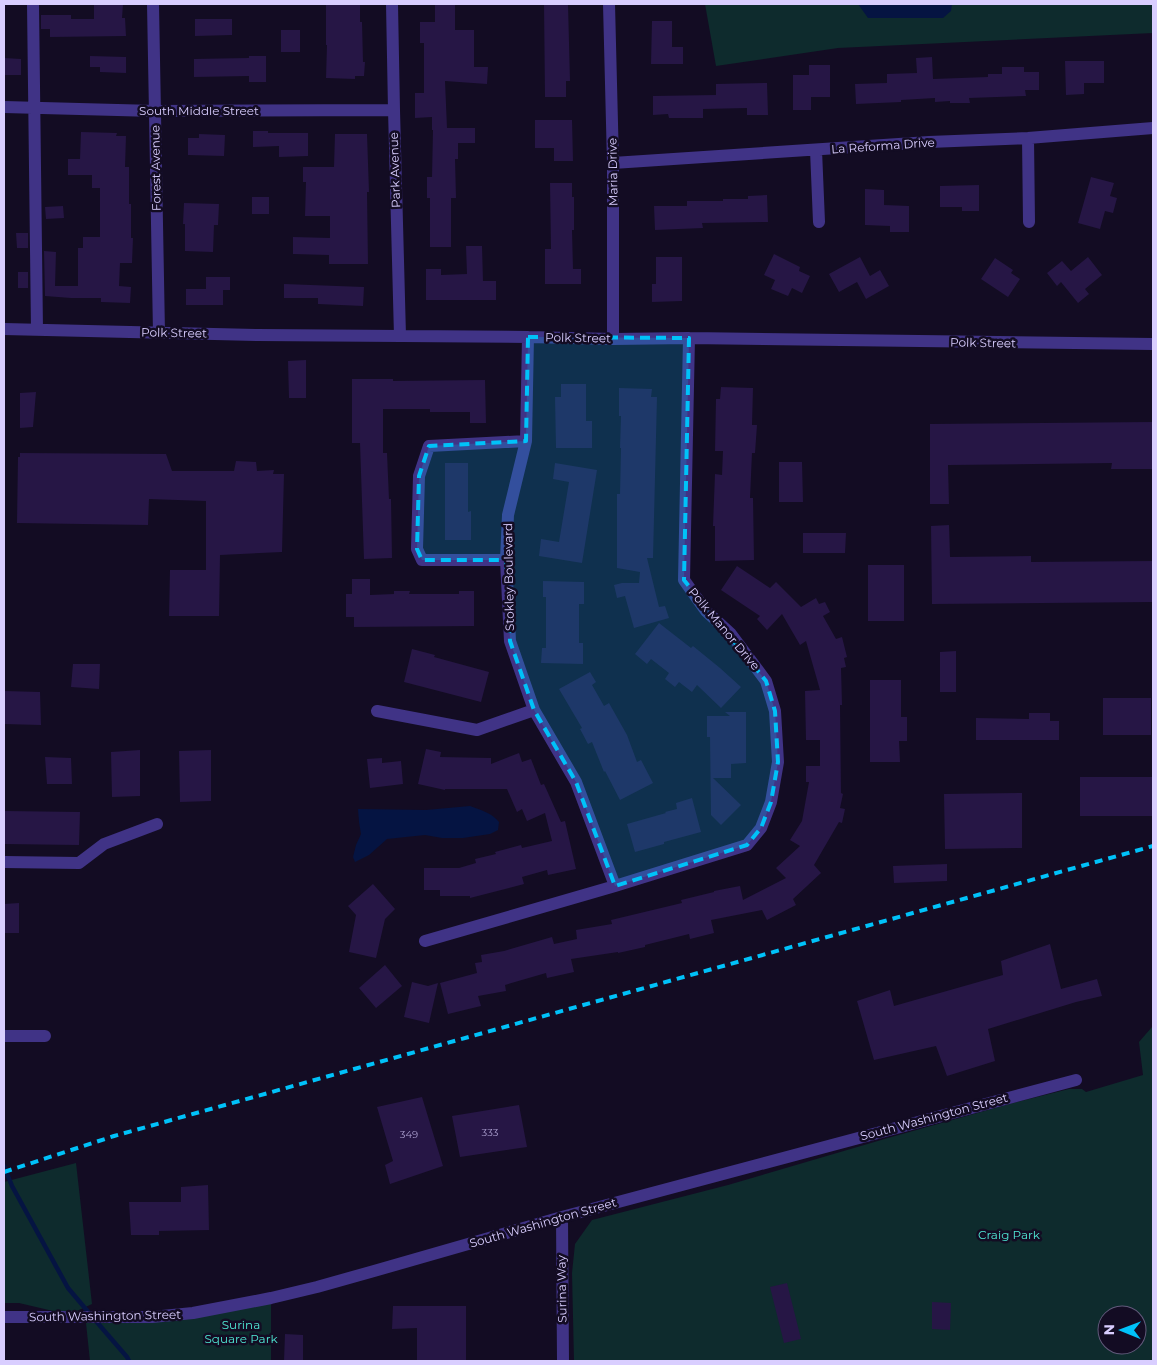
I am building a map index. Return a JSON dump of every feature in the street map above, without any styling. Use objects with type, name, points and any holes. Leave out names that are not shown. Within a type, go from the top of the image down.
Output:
[{"type":"street","points":[[33,4],[37,330]]},
{"type":"street","name":"Forest Avenue","points":[[153,4],[159,333]]},
{"type":"street","name":"Park Avenue","points":[[392,4],[400,336]]},
{"type":"street","name":"Maria Drive","points":[[609,4],[613,163],[614,339]]},
{"type":"street","name":"South Middle Street","points":[[4,107],[156,111],[394,110]]},
{"type":"street","name":"La Reforma Drive","points":[[613,163],[929,142],[1028,138],[1153,128]]},
{"type":"street","points":[[1028,138],[1029,222]]},
{"type":"street","points":[[816,150],[819,222]]},
{"type":"street","name":"Polk Street","points":[[4,330],[256,335],[1153,344]]},
{"type":"street","name":"Stokley Boulevard","points":[[528,337],[526,441],[508,515],[506,560],[510,641],[534,710],[576,782],[615,886]]},
{"type":"street","name":"Polk Manor Drive","points":[[425,941],[615,886],[747,845],[761,828],[771,802],[778,762],[775,711],[766,680],[731,634],[706,611],[684,580],[689,338]]},
{"type":"street","points":[[506,560],[422,560],[416,549],[419,476],[429,446],[526,441]]},
{"type":"street","points":[[377,711],[477,730],[534,710]]},
{"type":"street","points":[[4,862],[79,863],[104,844],[157,824]]},
{"type":"street","points":[[4,1036],[44,1036]]},
{"type":"street","name":"South Washington Street","points":[[4,1317],[152,1317],[193,1313],[317,1287],[562,1217],[1076,1080]]},
{"type":"street","name":"Surina Way","points":[[562,1217],[563,1361]]},
{"type":"highlighted area","points":[[528,337],[689,338],[684,580],[766,681],[775,711],[778,762],[771,802],[761,828],[747,845],[615,886],[576,782],[534,710],[510,641],[506,560],[422,560],[417,549],[419,476],[429,446],[526,441]]},
{"type":"green space","points":[[705,4],[1153,4],[1153,33],[838,48],[716,66]]},
{"type":"green space","name":"Craig Park","points":[[1153,1027],[1153,1361],[574,1361],[572,1273],[575,1244],[592,1220],[728,1185],[1013,1103],[1069,1089],[1082,1089],[1086,1092],[1143,1075],[1139,1042]]},
{"type":"green space","points":[[76,1163],[92,1304],[77,1311],[53,1311],[19,1303],[4,1303],[4,1182]]},
{"type":"green space","name":"Surina Square Park","points":[[271,1298],[271,1361],[90,1361],[86,1323]]},
{"type":"shaded area","points":[[858,4],[952,4],[951,11],[943,18],[868,18]]},
{"type":"shaded area","points":[[470,806],[493,816],[499,822],[498,830],[490,834],[463,838],[442,838],[425,835],[387,839],[369,855],[355,862],[353,857],[361,834],[358,809],[426,810]]},
{"type":"building","points":[[94,4],[123,4],[122,18],[125,18],[126,36],[50,37],[50,29],[41,29],[41,15],[71,15],[71,19],[94,19]]},
{"type":"building","points":[[326,4],[360,4],[363,62],[365,62],[364,76],[355,76],[355,79],[326,78]]},
{"type":"building","points":[[435,4],[455,4],[455,30],[474,30],[474,67],[488,67],[487,84],[445,81],[447,128],[475,128],[475,143],[458,143],[458,159],[455,159],[456,198],[451,198],[451,247],[430,247],[430,198],[427,198],[427,177],[432,177],[432,117],[415,118],[415,93],[424,93],[424,43],[420,43],[420,22],[435,22]]},
{"type":"building","points":[[544,4],[568,4],[570,81],[566,81],[566,97],[545,97]]},
{"type":"building","points":[[195,19],[232,19],[232,35],[195,36]]},
{"type":"building","points":[[652,21],[672,21],[672,47],[683,47],[683,64],[651,64]]},
{"type":"building","points":[[281,30],[300,30],[300,52],[281,52]]},
{"type":"building","points":[[90,56],[126,57],[126,73],[100,72],[100,67],[90,67]]},
{"type":"building","points":[[249,56],[266,56],[266,82],[249,82],[249,76],[194,77],[194,59],[249,58]]},
{"type":"building","points":[[932,57],[933,79],[988,77],[988,74],[1002,74],[1002,67],[1024,67],[1024,72],[1039,72],[1039,90],[1025,90],[1026,96],[969,98],[970,103],[935,102],[935,98],[856,104],[855,84],[887,83],[887,74],[917,73],[916,58]]},
{"type":"building","points":[[4,58],[21,59],[21,75],[4,75]]},
{"type":"building","points":[[1065,61],[1104,61],[1104,83],[1084,83],[1084,94],[1066,95]]},
{"type":"building","points":[[809,65],[830,65],[830,97],[811,97],[811,110],[793,110],[793,75],[809,75]]},
{"type":"building","points":[[767,83],[768,115],[747,115],[747,108],[703,109],[703,118],[669,118],[668,114],[653,115],[653,96],[716,95],[716,84]]},
{"type":"building","points":[[535,120],[572,120],[573,161],[554,161],[554,148],[535,148]]},
{"type":"building","points":[[253,131],[308,133],[308,156],[279,157],[279,146],[253,147]]},
{"type":"building","points":[[81,132],[117,133],[116,136],[126,136],[125,167],[129,167],[129,204],[131,204],[131,238],[133,238],[132,263],[120,263],[119,286],[131,287],[130,303],[101,302],[101,298],[45,296],[44,251],[56,252],[55,286],[78,286],[78,248],[83,248],[83,237],[100,237],[100,188],[92,188],[92,175],[68,175],[68,159],[80,159]]},
{"type":"building","points":[[199,134],[225,135],[224,156],[188,155],[188,138],[199,138]]},
{"type":"building","points":[[335,134],[367,134],[369,192],[367,192],[368,264],[329,264],[329,255],[293,254],[293,237],[330,238],[330,216],[305,216],[306,182],[303,182],[303,167],[334,167]]},
{"type":"building","points":[[1091,177],[1114,183],[1110,196],[1117,198],[1113,213],[1105,211],[1100,229],[1078,223]]},
{"type":"building","points":[[550,183],[572,183],[572,197],[574,197],[574,230],[572,230],[573,269],[581,269],[581,284],[545,284],[545,249],[551,249]]},
{"type":"building","points":[[979,185],[979,211],[962,211],[962,207],[940,207],[940,186]]},
{"type":"building","points":[[865,189],[884,190],[884,205],[909,206],[909,232],[890,232],[890,226],[865,225]]},
{"type":"building","points":[[767,195],[768,222],[702,223],[703,228],[655,230],[654,206],[687,206],[687,201],[723,201],[723,199],[748,199],[748,196]]},
{"type":"building","points":[[252,197],[269,197],[269,214],[252,214]]},
{"type":"building","points":[[184,203],[219,204],[218,225],[214,225],[213,252],[185,251]]},
{"type":"building","points":[[63,206],[64,218],[46,219],[45,207]]},
{"type":"building","points":[[16,233],[28,233],[28,248],[17,248]]},
{"type":"building","points":[[466,246],[482,246],[483,281],[496,281],[496,300],[426,300],[426,269],[441,269],[441,275],[467,274]]},
{"type":"building","points":[[774,254],[800,267],[799,271],[810,276],[802,293],[792,288],[788,296],[771,289],[775,280],[764,275]]},
{"type":"building","points":[[656,257],[682,257],[682,301],[652,302],[652,284],[656,284]]},
{"type":"building","points":[[860,257],[870,276],[880,270],[889,286],[866,299],[857,282],[839,292],[829,274]]},
{"type":"building","points":[[1088,257],[1102,275],[1085,289],[1089,294],[1078,303],[1061,282],[1057,286],[1047,273],[1062,261],[1071,271]]},
{"type":"building","points":[[995,258],[1013,270],[1011,273],[1020,279],[1008,297],[981,279]]},
{"type":"building","points":[[18,272],[28,272],[28,288],[18,288]]},
{"type":"building","points":[[206,277],[230,277],[230,290],[223,290],[223,305],[186,305],[186,289],[206,289]]},
{"type":"building","points":[[284,284],[364,287],[363,306],[318,304],[318,298],[284,298]]},
{"type":"building","points":[[306,360],[306,398],[289,398],[288,361]]},
{"type":"building","points":[[352,379],[393,379],[393,381],[485,380],[486,423],[470,423],[470,412],[430,412],[430,409],[383,409],[383,453],[387,453],[389,499],[391,499],[392,558],[364,559],[360,443],[352,443]]},
{"type":"building","points":[[561,384],[586,384],[586,421],[592,421],[592,448],[556,448],[555,397],[561,397]]},
{"type":"building","points":[[721,387],[753,388],[752,425],[757,425],[755,453],[752,453],[750,498],[753,498],[754,560],[715,561],[715,526],[713,526],[715,474],[722,475],[723,451],[715,451],[716,399],[720,399]]},
{"type":"building","points":[[619,388],[652,389],[651,397],[657,397],[653,558],[647,558],[659,607],[665,606],[669,618],[634,628],[625,596],[617,598],[614,585],[639,583],[640,572],[617,568],[617,494],[620,494],[621,448]]},
{"type":"building","points":[[36,392],[33,427],[20,428],[20,393]]},
{"type":"building","points":[[1153,422],[1153,469],[1111,469],[1112,463],[948,465],[949,504],[930,504],[930,424]]},
{"type":"building","points":[[20,453],[166,454],[172,471],[234,471],[236,461],[256,462],[257,471],[274,470],[273,474],[284,474],[282,552],[220,555],[219,616],[169,616],[170,570],[206,570],[206,501],[149,499],[148,525],[17,523],[18,457],[20,457]]},
{"type":"building","points":[[779,462],[802,462],[803,502],[779,502]]},
{"type":"building","points":[[445,463],[468,463],[468,512],[471,511],[471,540],[445,540]]},
{"type":"building","points":[[555,463],[597,470],[582,563],[539,556],[541,539],[559,542],[569,482],[553,479]]},
{"type":"building","points":[[949,525],[950,557],[1031,556],[1031,562],[1153,561],[1153,602],[932,604],[931,526]]},
{"type":"building","points":[[803,533],[846,533],[845,553],[803,553]]},
{"type":"building","points":[[868,565],[904,565],[904,621],[868,621]]},
{"type":"building","points":[[737,566],[770,588],[776,582],[801,607],[816,598],[819,604],[825,602],[830,612],[823,616],[836,639],[842,637],[847,657],[844,658],[846,667],[841,668],[841,793],[843,794],[840,808],[845,809],[842,823],[839,822],[814,865],[821,873],[793,899],[796,905],[767,920],[762,910],[711,920],[714,933],[690,939],[689,934],[618,953],[571,959],[574,972],[547,978],[546,973],[505,985],[506,991],[478,996],[481,1006],[448,1014],[440,983],[477,973],[475,963],[482,962],[481,955],[504,951],[552,937],[554,944],[577,939],[576,930],[612,924],[611,920],[682,903],[681,900],[714,891],[740,886],[743,900],[786,878],[776,868],[800,846],[790,840],[802,821],[809,782],[806,782],[806,766],[820,766],[820,740],[806,740],[805,691],[820,690],[806,641],[800,645],[782,614],[767,630],[757,619],[760,616],[721,590]]},
{"type":"building","points":[[352,579],[370,579],[370,595],[394,594],[394,591],[410,591],[409,594],[459,594],[459,591],[474,591],[474,626],[354,627],[354,617],[346,617],[346,594],[352,594]]},
{"type":"building","points":[[543,581],[584,582],[584,604],[579,604],[579,643],[583,643],[583,664],[541,663],[542,648],[546,648],[546,597],[543,597]]},
{"type":"building","points":[[659,623],[691,648],[693,646],[741,687],[721,708],[697,685],[692,692],[679,682],[675,687],[665,679],[669,673],[651,659],[647,664],[635,654]]},
{"type":"building","points":[[412,649],[489,672],[481,702],[404,682]]},
{"type":"building","points":[[956,651],[956,692],[940,692],[940,652]]},
{"type":"building","points":[[73,664],[100,664],[99,689],[71,687]]},
{"type":"building","points":[[590,672],[596,682],[592,685],[604,706],[609,703],[627,735],[637,762],[641,760],[653,783],[620,800],[604,772],[592,742],[588,744],[580,729],[582,728],[559,689]]},
{"type":"building","points":[[870,680],[901,680],[901,717],[907,717],[907,741],[899,741],[900,762],[870,762]]},
{"type":"building","points":[[4,691],[40,692],[41,725],[4,724]]},
{"type":"building","points":[[1103,698],[1151,698],[1151,735],[1103,735]]},
{"type":"building","points":[[725,712],[746,712],[746,763],[731,764],[731,778],[713,778],[741,805],[721,825],[711,815],[710,737],[707,737],[707,716],[730,716]]},
{"type":"building","points":[[1029,713],[1050,713],[1050,721],[1059,721],[1059,740],[976,740],[976,718],[1029,719]]},
{"type":"building","points":[[426,749],[441,752],[440,757],[491,758],[491,764],[519,753],[522,762],[531,759],[541,785],[544,784],[561,822],[565,821],[576,869],[548,875],[547,870],[522,877],[524,884],[470,898],[470,896],[440,896],[440,890],[424,890],[424,868],[459,868],[476,863],[475,859],[496,854],[495,852],[521,845],[522,848],[552,841],[545,813],[527,821],[522,809],[517,812],[507,789],[445,790],[418,784]]},
{"type":"building","points":[[140,750],[140,796],[112,797],[111,752]]},
{"type":"building","points":[[211,750],[211,801],[180,802],[179,751]]},
{"type":"building","points":[[45,757],[71,758],[72,784],[47,784]]},
{"type":"building","points":[[382,758],[382,763],[401,761],[403,784],[370,788],[367,759]]},
{"type":"building","points":[[1080,777],[1153,777],[1153,816],[1080,816]]},
{"type":"building","points":[[1022,793],[1022,848],[945,849],[944,794]]},
{"type":"building","points":[[692,798],[701,832],[635,852],[627,824],[677,809],[676,803]]},
{"type":"building","points":[[4,811],[80,812],[79,845],[4,844]]},
{"type":"building","points":[[947,864],[947,881],[894,883],[893,866]]},
{"type":"building","points":[[373,884],[395,909],[385,919],[376,958],[349,952],[356,915],[348,906]]},
{"type":"building","points":[[19,903],[19,933],[4,933],[4,904]]},
{"type":"building","points":[[1050,944],[1061,989],[1097,979],[1102,996],[988,1029],[995,1061],[947,1076],[936,1046],[874,1060],[857,1001],[890,990],[894,1006],[1003,975],[1001,961]]},
{"type":"building","points":[[385,965],[402,986],[376,1008],[359,988]]},
{"type":"building","points":[[412,982],[428,986],[438,983],[429,1023],[404,1017]]},
{"type":"building","points":[[422,1097],[443,1166],[390,1184],[385,1165],[393,1161],[377,1107]]},
{"type":"building","points":[[519,1105],[527,1147],[460,1157],[452,1116]]},
{"type":"building","points":[[208,1185],[209,1230],[159,1231],[159,1235],[131,1235],[129,1202],[181,1202],[181,1187]]},
{"type":"building","points":[[787,1283],[801,1339],[784,1343],[770,1287]]},
{"type":"building","points":[[932,1302],[951,1303],[950,1330],[932,1329]]},
{"type":"building","points":[[393,1306],[466,1306],[466,1361],[417,1361],[417,1328],[392,1329]]},
{"type":"building","points":[[285,1334],[303,1335],[303,1361],[284,1361]]},
{"type":"waterway","points":[[4,1166],[12,1186],[68,1288],[90,1314]]},
{"type":"waterway","points":[[95,1320],[129,1361]]},
{"type":"railway","points":[[4,1172],[114,1136],[1153,846]]}]
